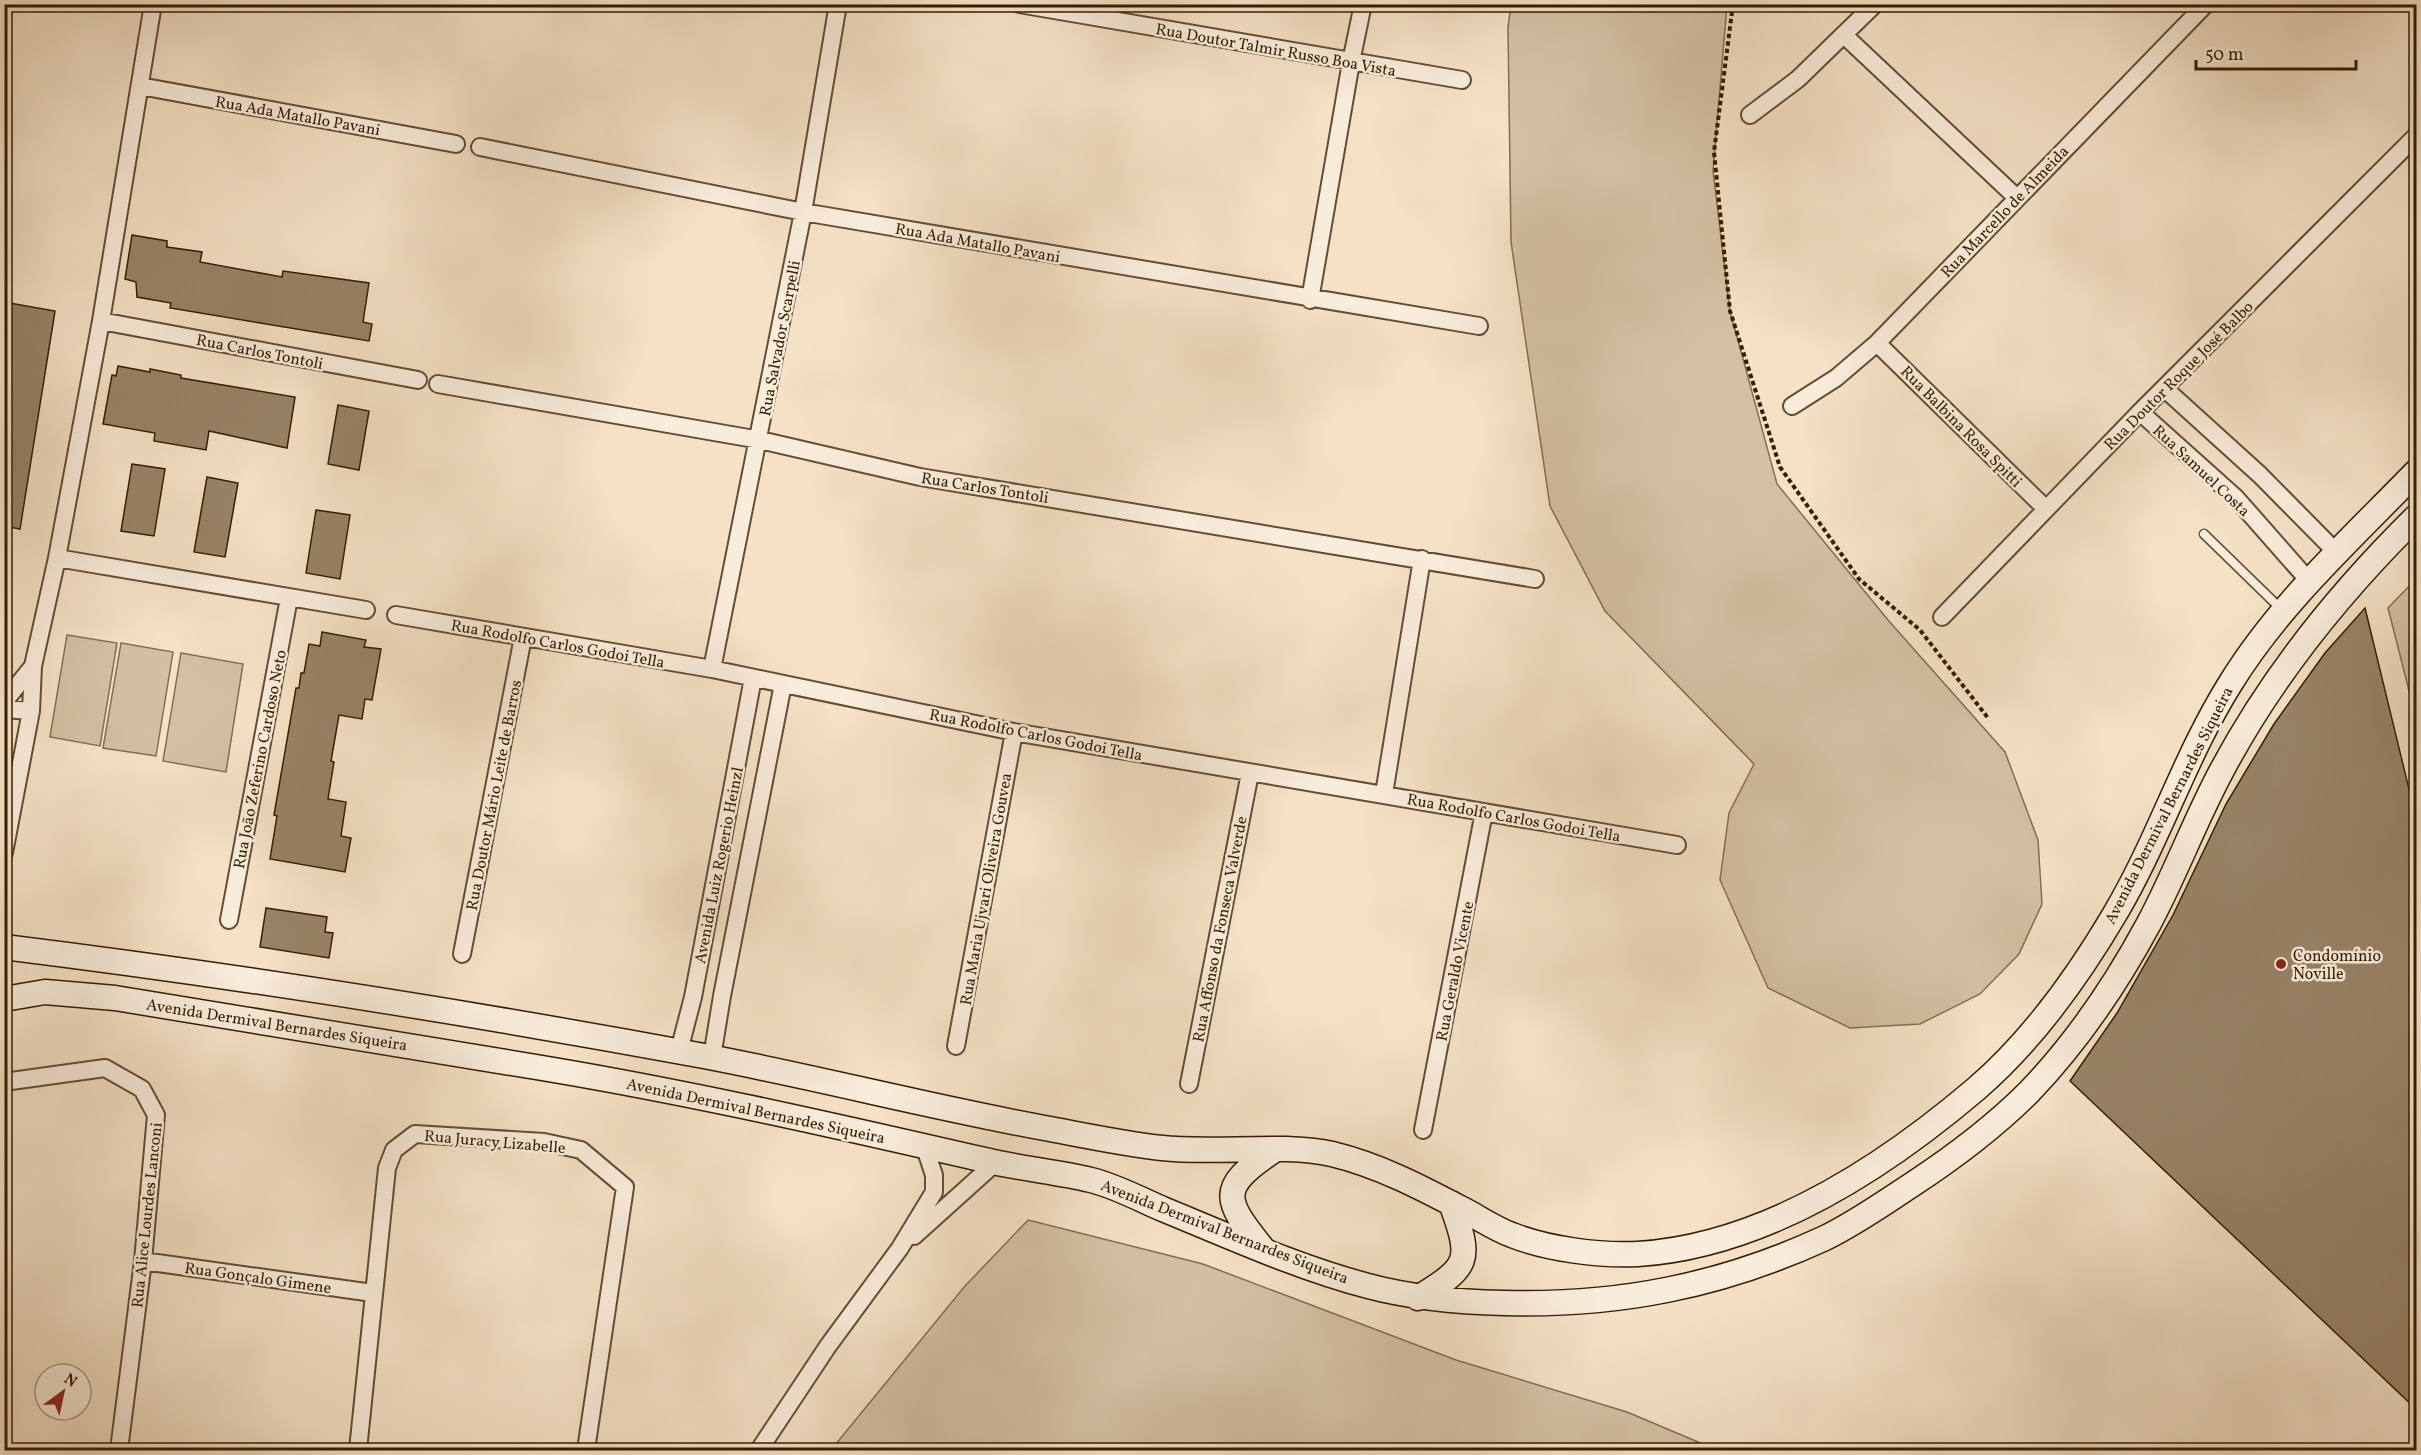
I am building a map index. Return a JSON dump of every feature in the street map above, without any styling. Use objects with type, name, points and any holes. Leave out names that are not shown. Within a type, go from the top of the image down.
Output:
[{"type":"main road","name":"Avenida Dermival Bernardes Siqueira","points":[[4,946],[168,968],[679,1052],[1044,1128],[1153,1147],[1326,1153],[1396,1175],[1513,1236],[1579,1251],[1646,1252],[1691,1246],[1744,1232],[1841,1187],[1914,1137],[1979,1087],[2022,1043],[2070,982],[2117,910],[2227,688],[2257,644],[2310,582],[2416,472]]},
{"type":"main road","name":"Avenida Dermival Bernardes Siqueira","points":[[4,999],[45,992],[126,1000],[610,1079],[924,1145],[995,1163],[1094,1181],[1264,1251],[1363,1285],[1418,1298],[1458,1302],[1560,1305],[1634,1297],[1728,1276],[1827,1237],[1860,1219],[1956,1156],[2028,1092],[2093,1018],[2149,924],[2221,771],[2296,654],[2343,593],[2416,518]]},
{"type":"main road","points":[[1264,1251],[1236,1215],[1232,1197],[1236,1184],[1245,1170],[1273,1150]]},
{"type":"main road","points":[[1418,1298],[1454,1276],[1463,1262],[1464,1242],[1451,1203]]},
{"type":"street","points":[[4,853],[31,711],[33,666],[57,558],[101,321],[153,4]]},
{"type":"street","name":"Rua Salvador Scarpelli","points":[[712,669],[760,440],[803,212],[838,4]]},
{"type":"street","name":"Rua Doutor Talmir Russo Boa Vista","points":[[1019,4],[1462,80]]},
{"type":"street","points":[[1310,300],[1350,62],[1363,4]]},
{"type":"street","points":[[1750,115],[1798,79],[1845,36],[1875,4]]},
{"type":"street","name":"Rua Marcello de Almeida","points":[[1792,406],[1836,378],[1877,343],[2206,4]]},
{"type":"street","points":[[1845,36],[2017,198]]},
{"type":"street","name":"Rua Ada Matallo Pavani","points":[[140,86],[456,144]]},
{"type":"street","name":"Rua Doutor Roque José Balbo","points":[[1942,617],[2140,412],[2416,136]]},
{"type":"street","name":"Rua Ada Matallo Pavani","points":[[480,147],[803,212],[1310,300],[1479,326]]},
{"type":"street","name":"Rua Carlos Tontoli","points":[[101,321],[418,380]]},
{"type":"street","name":"Rua Balbina Rosa Spitti","points":[[1877,343],[2046,508]]},
{"type":"street","name":"Rua Carlos Tontoli","points":[[438,384],[760,440],[920,477],[1535,579]]},
{"type":"street","points":[[2164,388],[2259,475],[2337,553]]},
{"type":"street","name":"Rua Samuel Costa","points":[[2140,412],[2236,498],[2310,582]]},
{"type":"street","points":[[57,558],[366,610]]},
{"type":"street","points":[[1384,794],[1422,559]]},
{"type":"street","name":"Rua João Zeferino Cardoso Neto","points":[[229,920],[289,598]]},
{"type":"street","name":"Rua Rodolfo Carlos Godoi Tella","points":[[396,615],[712,669],[1014,732],[1677,845]]},
{"type":"street","name":"Rua Doutor Mário Leite de Barros","points":[[462,954],[523,637]]},
{"type":"street","points":[[4,702],[33,666]]},
{"type":"street","name":"Avenida Luiz Rogerio Heinzl","points":[[679,1052],[693,997],[753,678]]},
{"type":"street","name":"Avenida Luiz Rogerio Heinzl","points":[[712,1058],[783,684]]},
{"type":"street","points":[[4,709],[31,711]]},
{"type":"street","name":"Rua Maria Ujvari Oliveira Gouvea","points":[[956,1046],[1014,732]]},
{"type":"street","name":"Rua Affonso da Fonseca Valverde","points":[[1189,1084],[1250,773]]},
{"type":"street","name":"Rua Geraldo Vicente","points":[[1423,1130],[1484,812]]},
{"type":"street","name":"Rua Alice Lourdes Lanconi","points":[[4,1082],[105,1068],[142,1089],[156,1115],[143,1261],[119,1450]]},
{"type":"street","name":"Rua Juracy Lizabelle","points":[[358,1450],[387,1168],[394,1150],[415,1134],[544,1142],[581,1150],[625,1187],[586,1450]]},
{"type":"street","points":[[759,1450],[828,1346],[900,1248],[934,1192],[934,1176],[924,1145]]},
{"type":"street","points":[[900,1248],[995,1163]]},
{"type":"street","name":"Rua Gonçalo Gimene","points":[[143,1261],[373,1293]]},
{"type":"lane","points":[[2204,534],[2284,612]]},
{"type":"shaded area","points":[[1511,5],[1727,5],[1713,171],[1730,311],[1777,484],[1888,620],[2005,752],[2038,840],[2042,904],[2019,954],[1980,994],[1920,1024],[1850,1028],[1768,988],[1720,880],[1729,813],[1754,764],[1605,611],[1550,506],[1511,242],[1508,27]]},
{"type":"shaded area","points":[[2416,579],[2416,718],[2388,608]]},
{"type":"shaded area","points":[[67,635],[117,643],[100,746],[50,737]]},
{"type":"shaded area","points":[[121,643],[173,652],[156,756],[103,748]]},
{"type":"shaded area","points":[[181,653],[243,664],[226,772],[163,761]]},
{"type":"shaded area","points":[[1028,1220],[1203,1264],[1456,1360],[1627,1412],[1717,1450],[831,1450],[965,1286]]},
{"type":"building","points":[[132,235],[167,241],[167,247],[202,252],[200,262],[282,277],[283,271],[369,283],[363,322],[372,324],[369,341],[170,308],[171,303],[137,297],[136,282],[125,279]]},
{"type":"building","points":[[4,302],[55,311],[20,529],[4,526]]},
{"type":"building","points":[[118,366],[150,372],[150,369],[181,375],[181,378],[295,397],[287,448],[209,431],[206,450],[154,441],[155,433],[103,424],[112,375],[116,376]]},
{"type":"building","points":[[338,405],[369,411],[359,470],[328,464]]},
{"type":"building","points":[[132,464],[165,469],[154,536],[121,531]]},
{"type":"building","points":[[207,477],[238,483],[225,557],[194,552]]},
{"type":"building","points":[[316,510],[350,515],[340,579],[306,573]]},
{"type":"building","name":"Condomínio Noville","points":[[2365,608],[2416,818],[2416,1409],[2070,1081],[2117,1013],[2173,915],[2226,804],[2274,724],[2325,653]]},
{"type":"building","points":[[322,632],[366,640],[364,647],[381,649],[372,700],[365,699],[362,719],[339,715],[331,761],[334,762],[328,799],[346,802],[341,836],[351,838],[345,872],[270,859],[277,816],[274,815],[296,688],[299,688],[301,673],[304,673],[309,644],[320,646]]},
{"type":"building","points":[[266,908],[327,917],[325,932],[333,933],[329,958],[260,947]]},
{"type":"place","name":"Condomínio Noville","points":[[2281,964]]}]
